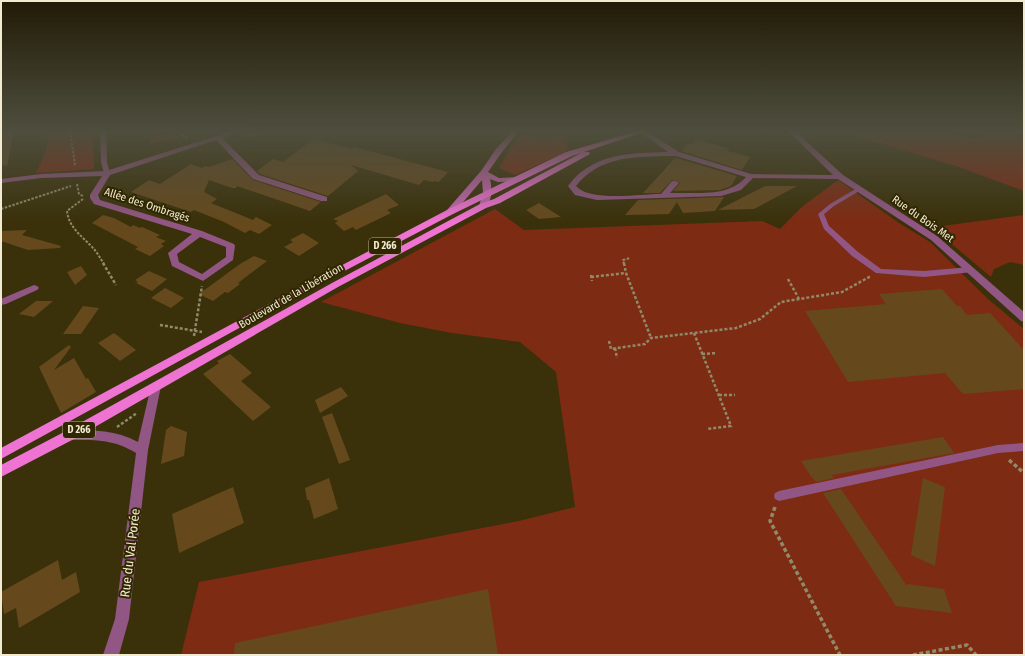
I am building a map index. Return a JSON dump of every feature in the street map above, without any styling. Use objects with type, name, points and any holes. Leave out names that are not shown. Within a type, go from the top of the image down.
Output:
[{"type":"main road","points":[[450,212],[484,173],[491,162]]},
{"type":"main road","name":"Boulevard de la Libération","points":[[1,454],[311,285],[450,212],[553,162]]},
{"type":"main road","name":"Boulevard de la Libération","points":[[1,471],[70,435],[335,285],[483,206],[497,201],[572,162]]},
{"type":"main road","points":[[484,173],[498,180],[518,179]]},
{"type":"main road","points":[[483,206],[488,194],[488,184],[484,173]]},
{"type":"street","points":[[1,181],[41,176],[107,173],[142,162]]},
{"type":"street","points":[[241,162],[256,177],[324,199]]},
{"type":"street","points":[[605,162],[586,170],[577,178],[572,186],[578,193],[597,198],[721,194],[736,191],[744,185],[751,176]]},
{"type":"street","points":[[702,162],[751,176],[840,177]]},
{"type":"street","name":"Rue du Bois Met","points":[[824,162],[840,177],[934,238],[1024,318]]},
{"type":"street","name":"Allée des Ombragés","points":[[107,173],[94,195],[97,202],[200,234],[231,246],[230,258],[204,278],[175,264],[172,254],[200,234]]},
{"type":"street","points":[[663,196],[675,183]]},
{"type":"street","points":[[569,198],[578,193]]},
{"type":"street","points":[[2,303],[34,288]]},
{"type":"street","name":"Rue du Val Porée","points":[[111,655],[122,618],[142,450],[156,386]]},
{"type":"street","points":[[70,435],[114,436],[127,441],[142,450]]},
{"type":"lane","points":[[104,162],[107,173]]},
{"type":"lane","points":[[859,189],[832,205],[821,214],[826,227],[831,233],[855,254],[879,271],[924,274],[970,270]]},
{"type":"lane","points":[[779,496],[998,449],[1024,447]]},
{"type":"path","points":[[1,209],[77,184]]},
{"type":"path","points":[[84,197],[81,202],[67,211],[67,216],[74,230],[93,248],[116,285]]},
{"type":"path","points":[[630,258],[623,260],[626,273],[651,338]]},
{"type":"path","points":[[609,341],[611,349],[645,344],[651,338],[736,328],[760,319],[781,302],[842,292],[861,283],[879,271]]},
{"type":"path","points":[[592,281],[591,276],[626,273]]},
{"type":"path","points":[[193,350],[194,331],[204,278]]},
{"type":"path","points":[[788,279],[799,299]]},
{"type":"path","points":[[160,325],[194,331]]},
{"type":"path","points":[[694,333],[731,426],[707,429]]},
{"type":"path","points":[[615,348],[617,358]]},
{"type":"path","points":[[702,354],[717,353]]},
{"type":"path","points":[[719,395],[735,395]]},
{"type":"path","points":[[998,449],[1024,473]]},
{"type":"path","points":[[779,496],[770,521],[840,655]]},
{"type":"path","points":[[913,655],[967,645],[976,655]]},
{"type":"shaded area","points":[[41,162],[94,162],[94,169],[36,173]]},
{"type":"shaded area","points":[[503,162],[545,162],[515,175],[499,168]]},
{"type":"shaded area","points":[[941,162],[1024,162],[1024,191]]},
{"type":"shaded area","points":[[838,180],[899,223],[930,242],[988,299],[1024,329],[1024,655],[181,655],[199,582],[519,521],[575,507],[556,372],[520,342],[452,333],[400,323],[321,302],[495,209],[524,230],[762,221],[780,229],[803,206]]},
{"type":"shaded area","points":[[1024,215],[1024,265],[1010,262],[994,269],[991,277],[947,240],[935,227]]},
{"type":"building","points":[[1,162],[8,162],[7,166],[1,165]]},
{"type":"building","points":[[224,162],[235,162],[253,180],[321,202],[310,211],[237,186],[236,188],[232,188],[209,180],[204,192],[217,199],[211,203],[253,220],[256,217],[272,225],[259,234],[250,230],[245,233],[224,222],[194,210],[191,212],[131,192],[149,180],[160,184],[191,164],[202,168],[205,166],[209,167]]},
{"type":"building","points":[[270,162],[409,162],[448,172],[439,182],[424,180],[419,185],[351,165],[358,171],[328,196],[260,174],[257,171]]},
{"type":"building","points":[[672,162],[687,162],[737,176],[731,186],[720,190],[673,191],[680,183],[672,180],[660,193],[643,193]]},
{"type":"building","points":[[715,162],[747,162],[742,170]]},
{"type":"building","points":[[765,186],[797,186],[754,209],[718,210]]},
{"type":"building","points":[[386,194],[399,205],[387,210],[391,213],[356,230],[353,227],[344,231],[335,223],[338,221],[333,219]]},
{"type":"building","points":[[724,197],[715,211],[683,213],[677,202],[669,214],[625,215],[638,200]]},
{"type":"building","points":[[539,203],[561,217],[539,219],[526,210]]},
{"type":"building","points":[[103,215],[114,218],[131,227],[133,225],[140,228],[142,227],[160,235],[156,237],[166,241],[161,244],[164,246],[150,256],[135,249],[138,247],[92,223]]},
{"type":"building","points":[[27,230],[22,235],[61,246],[60,248],[28,250],[1,241],[1,231]]},
{"type":"building","points":[[303,233],[319,243],[299,256],[284,247],[293,242],[290,240]]},
{"type":"building","points":[[254,256],[267,261],[238,283],[240,284],[228,293],[225,292],[213,301],[199,294],[240,264]]},
{"type":"building","points":[[81,266],[87,275],[75,285],[67,272]]},
{"type":"building","points":[[149,271],[167,279],[152,291],[136,283],[138,282],[135,280]]},
{"type":"building","points":[[165,288],[184,298],[171,308],[151,298]]},
{"type":"building","points":[[942,289],[967,315],[990,313],[1024,350],[1024,389],[963,394],[945,373],[848,382],[805,311],[886,304],[879,294]]},
{"type":"building","points":[[36,301],[53,301],[34,317],[19,314]]},
{"type":"building","points":[[83,306],[99,308],[81,334],[63,334]]},
{"type":"building","points":[[114,333],[136,350],[120,361],[98,343]]},
{"type":"building","points":[[69,345],[71,347],[54,370],[74,358],[86,379],[88,378],[96,392],[61,413],[39,367]]},
{"type":"building","points":[[230,354],[252,373],[241,381],[271,407],[253,421],[203,374],[219,363],[217,361]]},
{"type":"building","points":[[341,387],[348,396],[320,413],[315,400]]},
{"type":"building","points":[[332,413],[350,460],[339,464],[322,417]]},
{"type":"building","points":[[171,426],[187,432],[184,456],[161,464],[166,430]]},
{"type":"building","points":[[943,437],[954,453],[832,475],[834,478],[816,482],[801,461]]},
{"type":"building","points":[[329,478],[338,509],[314,519],[309,500],[307,500],[305,488]]},
{"type":"building","points":[[923,478],[945,487],[935,566],[911,555]]},
{"type":"building","points":[[233,487],[244,523],[179,553],[172,514]]},
{"type":"building","points":[[841,489],[907,586],[907,584],[944,589],[952,613],[896,606],[823,493]]},
{"type":"building","points":[[58,560],[62,580],[76,572],[80,592],[19,628],[16,608],[4,614],[1,592]]},
{"type":"building","points":[[488,589],[498,655],[234,655],[235,643]]}]
